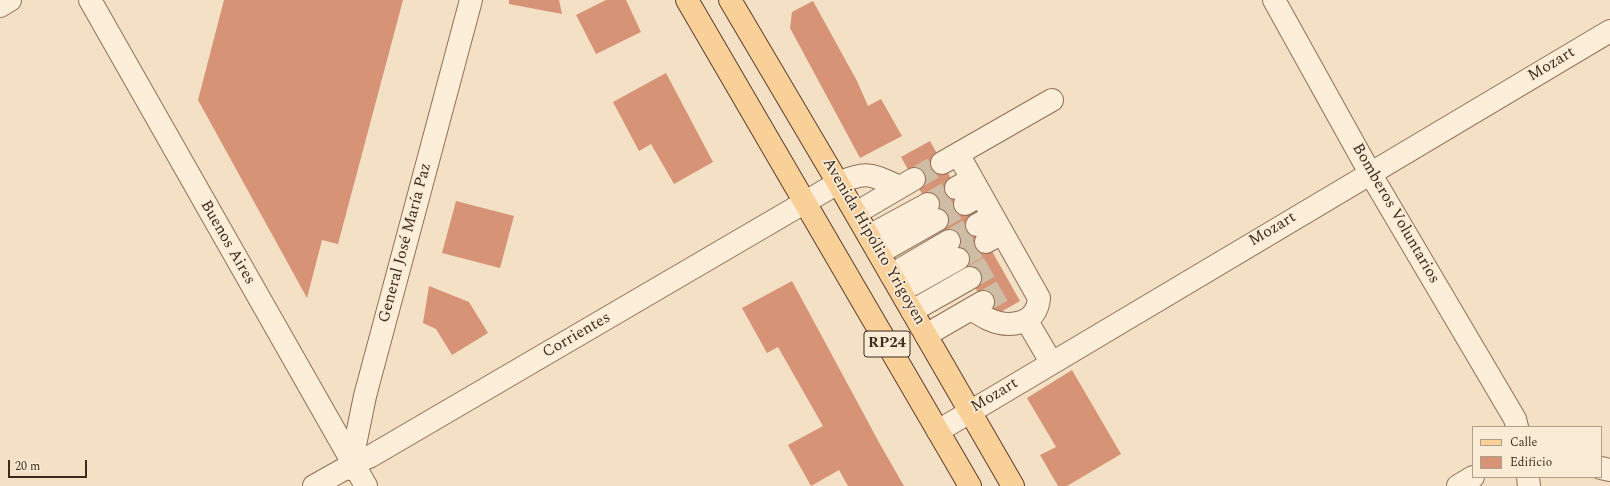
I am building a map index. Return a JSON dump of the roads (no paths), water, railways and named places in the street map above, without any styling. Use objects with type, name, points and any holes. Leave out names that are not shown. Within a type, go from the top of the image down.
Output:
[{"type":"main road","name":"RP24","points":[[687,0],[970,486]]},
{"type":"main road","name":"Avenida Hipólito Yrigoyen","points":[[735,1],[838,183],[1014,486]]},
{"type":"street","points":[[0,6],[10,0]]},
{"type":"street","name":"Buenos Aires","points":[[90,0],[360,477]]},
{"type":"street","name":"General José María Paz","points":[[360,477],[365,396],[471,0]]},
{"type":"street","name":"Bomberos Voluntarios","points":[[1274,0],[1370,173],[1511,413],[1517,426]]},
{"type":"street","name":"Mozart","points":[[938,431],[970,410],[1610,31]]},
{"type":"street","points":[[926,334],[977,305],[987,318],[998,322],[1018,324],[1027,321],[1038,306],[1039,298],[1019,281],[950,159],[1052,100]]},
{"type":"street","name":"Corrientes","points":[[314,486],[360,477],[838,183],[863,174],[907,183],[856,213]]},
{"type":"street","points":[[874,245],[932,212]]},
{"type":"street","points":[[896,283],[954,250]]},
{"type":"street","points":[[912,311],[970,278]]},
{"type":"street","points":[[1027,321],[1051,362]]},
{"type":"street","points":[[1458,486],[1472,478]]},
{"type":"tunnel","points":[[914,179],[942,163]]},
{"type":"tunnel","points":[[928,204],[956,188]]},
{"type":"tunnel","points":[[937,220],[965,204]]},
{"type":"tunnel","points":[[949,241],[977,225]]},
{"type":"tunnel","points":[[958,259],[986,242]]},
{"type":"tunnel","points":[[970,278],[998,262]]},
{"type":"tunnel","points":[[983,302],[1011,286]]}]
